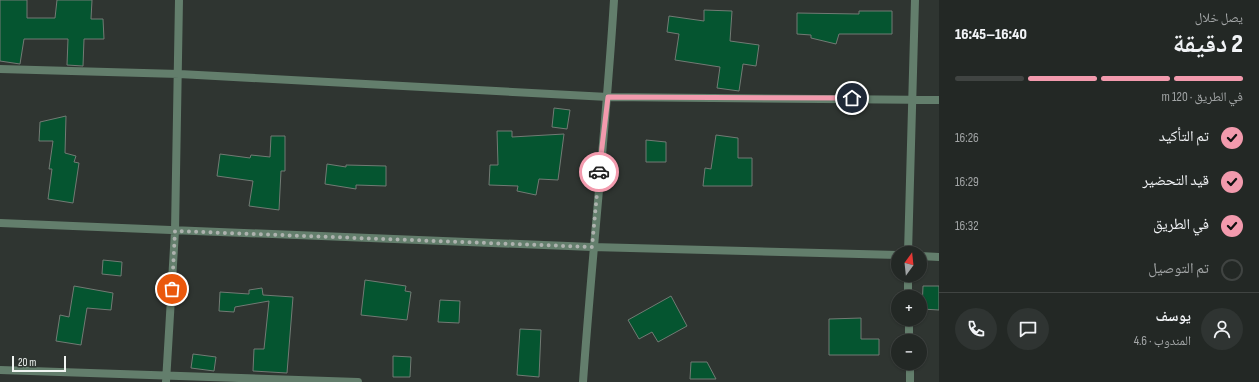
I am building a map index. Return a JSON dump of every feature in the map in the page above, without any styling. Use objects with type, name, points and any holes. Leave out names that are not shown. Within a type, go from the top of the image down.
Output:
[{"type":"street","points":[[166,379],[175,231],[179,0]]},
{"type":"street","points":[[583,382],[592,247],[608,97],[614,0]]},
{"type":"street","points":[[908,246],[915,0]]},
{"type":"street","points":[[0,69],[178,74],[608,97],[913,98],[939,100]]},
{"type":"street","points":[[0,223],[592,247],[891,256]]},
{"type":"street","points":[[927,256],[939,257]]},
{"type":"street","points":[[0,370],[166,379],[358,382]]},
{"type":"street","points":[[910,370],[910,382]]},
{"type":"building","points":[[0,0],[27,0],[27,18],[55,18],[57,0],[92,0],[91,19],[103,19],[104,39],[84,39],[83,66],[67,65],[68,39],[24,39],[20,64],[0,61]]},
{"type":"building","points":[[704,10],[732,11],[730,41],[759,45],[756,66],[743,64],[739,91],[717,88],[720,67],[675,60],[679,34],[667,32],[669,16],[704,21]]},
{"type":"building","points":[[859,11],[892,11],[892,34],[839,34],[836,44],[811,38],[811,35],[797,34],[797,13],[859,14]]},
{"type":"building","points":[[554,108],[570,110],[567,129],[552,127]]},
{"type":"building","points":[[66,116],[65,153],[76,156],[74,162],[79,163],[73,203],[48,199],[52,169],[49,169],[53,141],[39,141],[40,122]]},
{"type":"building","points":[[497,131],[512,131],[512,137],[564,134],[558,180],[539,179],[536,195],[517,191],[518,186],[489,185],[490,165],[498,165]]},
{"type":"building","points":[[716,135],[738,138],[738,158],[752,158],[752,186],[703,186],[705,168],[711,169]]},
{"type":"building","points":[[271,136],[285,136],[285,171],[281,171],[279,210],[249,206],[253,181],[217,176],[220,154],[250,158],[251,155],[270,157]]},
{"type":"building","points":[[646,140],[666,142],[666,162],[646,162]]},
{"type":"building","points":[[327,164],[346,167],[346,165],[386,166],[386,186],[356,185],[356,189],[325,184]]},
{"type":"building","points":[[103,260],[122,262],[121,276],[102,274]]},
{"type":"building","points":[[365,280],[406,286],[405,291],[411,292],[407,320],[361,315]]},
{"type":"building","points":[[74,286],[113,293],[111,310],[87,308],[81,345],[56,341],[60,315],[69,317]]},
{"type":"building","points":[[923,286],[939,286],[939,310],[927,309],[927,290],[923,290]]},
{"type":"building","points":[[262,288],[263,295],[293,297],[287,373],[253,371],[254,349],[264,349],[269,301],[235,307],[234,312],[219,311],[220,292],[249,294],[249,290]]},
{"type":"building","points":[[671,296],[687,326],[658,342],[652,332],[639,339],[628,320]]},
{"type":"building","points":[[440,300],[460,301],[459,323],[438,322]]},
{"type":"building","points":[[861,318],[861,339],[879,339],[879,355],[829,355],[829,319]]},
{"type":"building","points":[[520,329],[541,330],[539,377],[517,375]]},
{"type":"building","points":[[193,354],[216,357],[214,371],[191,368]]},
{"type":"building","points":[[393,356],[411,357],[410,377],[393,377]]},
{"type":"building","points":[[691,362],[707,362],[716,379],[690,379]]},
{"type":"way so far","points":[[172,289],[175,231],[592,247],[599,172]]},
{"type":"route","points":[[599,172],[608,97],[852,98]]}]
